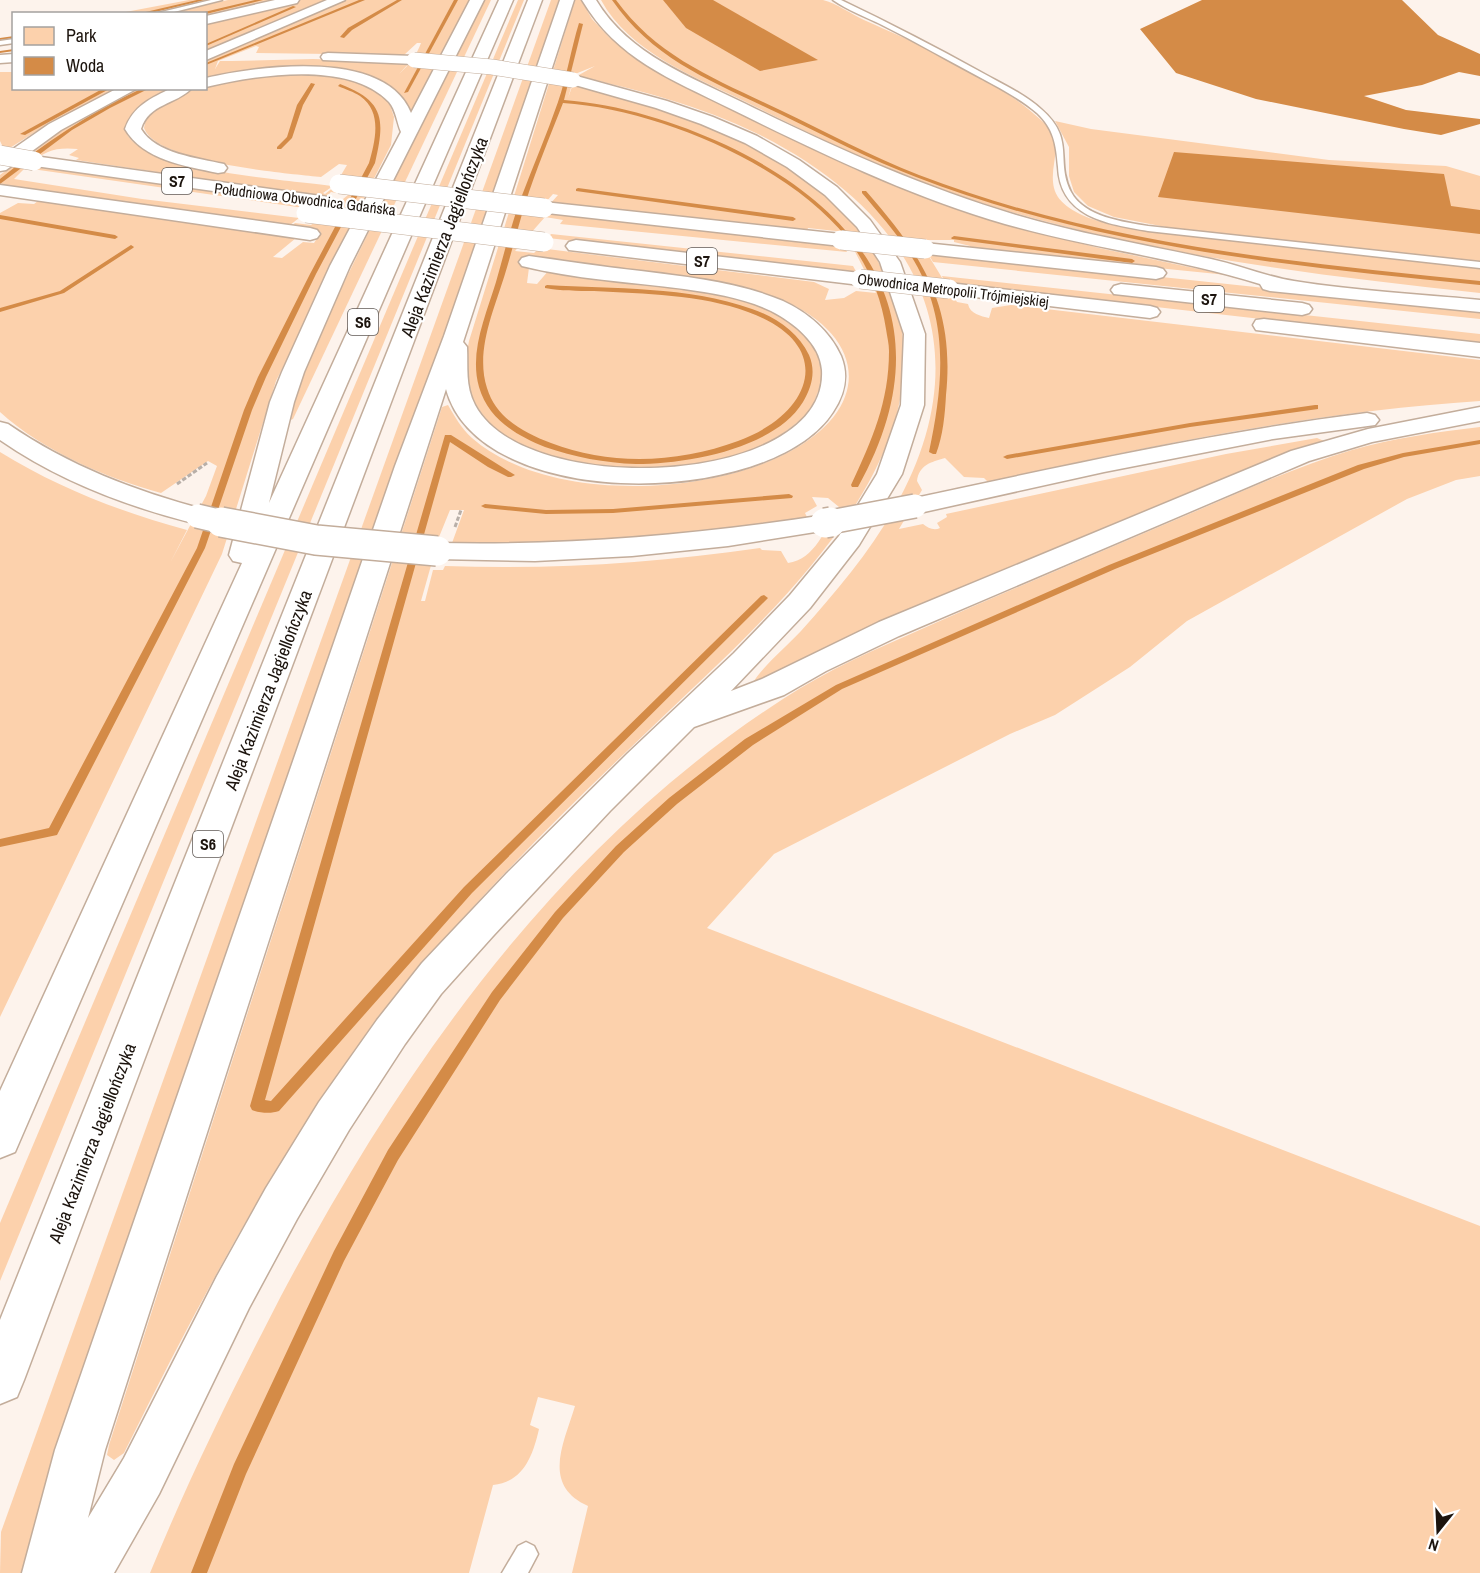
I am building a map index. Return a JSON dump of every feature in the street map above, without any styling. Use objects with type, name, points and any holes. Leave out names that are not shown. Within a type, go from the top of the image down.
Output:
[{"type":"highway","points":[[207,20],[292,0]]},
{"type":"highway","points":[[207,57],[338,0]]},
{"type":"highway","points":[[220,644],[282,402],[340,266],[477,0]]},
{"type":"highway","name":"Aleja Kazimierza Jagiellończyka","points":[[0,1138],[506,0]]},
{"type":"highway","name":"Aleja Kazimierza Jagiellończyka","points":[[0,1380],[536,0]]},
{"type":"highway","points":[[48,1573],[84,1438],[424,415],[455,336],[567,0]]},
{"type":"highway","points":[[589,0],[614,33],[652,61],[768,122],[883,175],[952,201],[1030,224],[1131,249],[1227,268],[1291,287]]},
{"type":"highway","points":[[207,57],[231,58]]},
{"type":"highway","points":[[84,1573],[148,1464],[211,1335],[264,1235],[347,1093],[424,986],[521,881],[803,597],[851,539],[897,456],[912,409],[917,361],[914,333],[907,300],[885,252],[852,211],[814,178],[781,156],[715,123],[632,95],[573,80],[492,67],[414,60],[264,57]]},
{"type":"highway","points":[[207,82],[243,74],[275,71],[316,71],[353,76],[371,81],[389,92],[398,101],[408,131]]},
{"type":"highway","points":[[0,168],[55,128],[127,90]]},
{"type":"highway","points":[[181,90],[146,108],[135,121],[136,137],[148,147],[175,158],[235,170]]},
{"type":"highway","name":"Południowa Obwodnica Gdańska","points":[[0,156],[27,167],[306,213],[429,222]]},
{"type":"highway","name":"Południowa Obwodnica Gdańska","points":[[0,168],[27,167],[321,201],[429,222]]},
{"type":"highway","points":[[318,181],[841,240],[1480,306]]},
{"type":"highway","points":[[0,190],[724,289],[778,307],[815,330],[832,356],[835,382],[827,406],[801,432],[765,452],[709,470],[654,476],[598,475],[552,465],[508,449],[474,423],[458,391],[455,336]]},
{"type":"highway","name":"Obwodnica Metropolii Trójmiejskiej","points":[[429,222],[555,234],[855,270],[950,289],[1480,350]]},
{"type":"highway","name":"Obwodnica Metropolii Trójmiejskiej","points":[[855,270],[938,270],[1327,312]]},
{"type":"highway","points":[[683,719],[774,687],[815,664],[889,629],[1300,456],[1368,436],[1480,413]]},
{"type":"highway","points":[[0,429],[34,452],[100,484],[197,516],[237,526],[325,541],[437,551],[514,554],[649,547],[825,523],[1273,432],[1355,420],[1480,413]]},
{"type":"lane","points":[[165,12],[219,0]]},
{"type":"lane","points":[[836,0],[916,38],[1012,92],[1040,112],[1054,128],[1062,145],[1063,182],[1068,198],[1086,211],[1104,219],[1180,232],[1480,265]]},
{"type":"path","points":[[169,490],[207,463]]},
{"type":"green space","points":[[189,0],[213,0],[154,12],[126,12]]},
{"type":"green space","points":[[228,0],[282,0],[207,17],[207,12],[174,12]]},
{"type":"green space","points":[[300,0],[326,0],[207,50],[207,21]]},
{"type":"green space","points":[[347,0],[471,0],[412,112],[408,112],[404,101],[392,88],[378,81],[345,72],[220,76],[207,80],[207,60]],"holes":[[[417,43],[421,43],[412,60],[399,74],[410,62],[313,59],[220,61],[215,69],[218,61],[256,46],[259,47],[256,53],[404,55]]]},
{"type":"green space","points":[[482,0],[491,0],[293,419],[288,421],[290,402],[316,340]]},
{"type":"green space","points":[[518,0],[524,0],[0,1281],[0,1223]]},
{"type":"green space","points":[[551,0],[559,0],[23,1573],[0,1573],[1,1532]]},
{"type":"green space","points":[[575,0],[581,0],[592,19],[609,37],[647,64],[795,141],[859,171],[918,194],[1014,226],[1099,248],[1227,275],[970,249],[970,246],[954,242],[954,240],[919,240],[944,281],[942,276],[1480,334],[1480,344],[945,283],[957,302],[968,304],[976,314],[989,318],[992,308],[1011,305],[1480,360],[1480,401],[1356,413],[1232,432],[1110,455],[988,482],[984,478],[964,477],[945,458],[935,461],[920,471],[917,481],[922,490],[899,529],[923,524],[931,529],[938,529],[940,528],[937,523],[947,517],[946,514],[1226,454],[1317,438],[1324,441],[752,684],[768,664],[814,617],[863,557],[894,509],[921,449],[934,392],[933,339],[920,290],[895,244],[859,203],[813,166],[758,134],[714,115],[646,93],[577,76],[595,66],[575,74],[568,98],[573,84],[662,108],[732,136],[798,174],[828,198],[854,225],[875,255],[890,290],[901,325],[903,384],[888,441],[860,497],[823,550],[780,601],[735,648],[518,859],[444,940],[420,970],[324,1098],[256,1204],[166,1369],[124,1453],[114,1460],[107,1455],[109,1445],[442,407],[448,405],[461,426],[472,438],[503,459],[541,474],[582,483],[626,486],[670,484],[713,478],[753,467],[787,453],[815,435],[835,416],[846,395],[849,373],[844,352],[830,332],[809,314],[780,299],[734,285],[703,280],[530,260],[527,283],[537,284],[549,270],[670,284],[753,302],[776,312],[798,326],[815,344],[820,355],[825,375],[812,408],[783,434],[743,454],[699,465],[651,469],[613,468],[574,463],[537,452],[505,435],[481,412],[468,381],[469,341]],"holes":[[[553,194],[558,195],[550,204],[807,231],[808,228],[845,232],[876,293],[856,291],[844,298],[825,300],[829,289],[814,282],[539,248],[534,253],[515,251],[545,217],[563,220],[560,224],[847,252],[842,242],[543,211],[546,202]],[[812,497],[828,498],[839,507],[813,549],[797,561],[788,563],[781,551],[760,548],[681,558],[603,564],[524,567],[445,566],[443,570],[433,570],[425,601],[421,601],[439,537],[450,510],[464,510],[452,543],[541,542],[674,534],[807,517],[805,513],[817,506]]]},
{"type":"green space","points":[[601,0],[828,1],[956,63],[1001,89],[1041,120],[1054,137],[1054,188],[1059,199],[1082,215],[1112,225],[1153,232],[1480,268],[1480,293],[1341,277],[1134,243],[998,208],[932,186],[838,147],[665,61],[628,34]]},
{"type":"green space","points":[[0,72],[12,72],[12,90],[114,90],[51,122],[5,151],[0,141]]},
{"type":"green space","points":[[297,74],[344,78],[372,88],[390,105],[394,117],[391,145],[326,273],[308,317],[276,381],[222,554],[0,1017],[0,452],[44,477],[90,498],[187,530],[170,563],[206,496],[217,466],[208,461],[161,493],[119,480],[76,462],[36,439],[0,412],[0,213],[18,203],[34,204],[38,201],[296,238],[273,257],[282,258],[303,242],[314,243],[321,232],[290,227],[295,223],[311,225],[348,195],[331,192],[326,197],[76,160],[79,158],[69,155],[78,149],[70,148],[46,153],[30,165],[315,205],[311,209],[25,168],[14,179],[142,199],[299,218],[285,229],[0,191],[0,175],[50,137],[130,93],[138,90],[175,90],[152,100],[131,117],[127,134],[140,147],[161,157],[221,172],[333,186],[323,193],[325,194],[334,187],[347,165],[339,164],[321,177],[224,164],[172,150],[154,140],[144,128],[152,112],[168,100],[187,91],[207,90],[207,86],[242,78]]},
{"type":"green space","points":[[1055,121],[1091,129],[1329,160],[1446,166],[1480,176],[1480,261],[1171,228],[1114,217],[1088,206],[1074,192],[1069,176],[1069,147]]},
{"type":"green space","points":[[551,234],[853,266],[857,273],[548,238]]},
{"type":"green space","points":[[927,252],[1480,311],[1480,319],[933,262]]},
{"type":"green space","points":[[1480,427],[1480,476],[1456,480],[1407,499],[1187,621],[1130,667],[1055,715],[1010,734],[774,854],[707,928],[1480,1226],[1480,1573],[572,1573],[588,1506],[573,1497],[565,1487],[560,1475],[562,1448],[575,1406],[538,1397],[530,1425],[539,1429],[534,1448],[520,1473],[504,1483],[493,1485],[469,1573],[150,1573],[196,1468],[263,1330],[329,1210],[380,1125],[435,1043],[494,965],[558,890],[627,821],[702,757],[783,699],[834,669],[870,652],[1306,465],[1384,442]]},
{"type":"water","points":[[663,0],[713,0],[818,60],[760,71],[686,28]]},
{"type":"water","points":[[1202,0],[1402,0],[1438,35],[1480,54],[1480,76],[1459,72],[1422,85],[1364,96],[1406,110],[1480,119],[1480,124],[1441,135],[1404,129],[1256,99],[1176,73],[1140,29]]},
{"type":"water","points":[[1174,152],[1444,174],[1451,206],[1480,210],[1480,234],[1158,197]]},
{"type":"waterway","points":[[148,12],[203,0]]},
{"type":"waterway","points":[[207,12],[261,0]]},
{"type":"waterway","points":[[207,64],[363,0]]},
{"type":"waterway","points":[[342,37],[350,29],[400,0]]},
{"type":"waterway","points":[[406,92],[456,0]]},
{"type":"waterway","points":[[614,0],[644,36],[685,65],[876,158],[918,176],[965,192],[1068,223],[1188,248],[1313,266],[1480,283]]},
{"type":"waterway","points":[[207,45],[294,7]]},
{"type":"waterway","points":[[561,101],[581,24]]},
{"type":"waterway","points":[[0,39],[12,37]]},
{"type":"waterway","points":[[0,52],[12,50]]},
{"type":"waterway","points":[[279,148],[289,138],[300,105],[313,84]]},
{"type":"waterway","points":[[0,843],[53,832],[201,548],[248,410],[262,377],[372,163],[377,143],[378,120],[374,108],[363,96],[340,85]]},
{"type":"waterway","points":[[23,134],[105,90]]},
{"type":"waterway","points":[[0,182],[70,129],[144,90]]},
{"type":"waterway","points":[[547,287],[676,295],[727,304],[765,316],[792,335],[802,347],[808,361],[809,375],[806,391],[796,407],[783,420],[751,439],[711,452],[660,461],[608,460],[559,449],[519,432],[496,412],[488,401],[480,373],[482,339],[523,202],[561,101]]},
{"type":"waterway","points":[[561,101],[616,109],[656,120],[710,140],[750,159],[787,181],[820,207],[849,237],[871,270],[886,308],[893,350],[889,396],[883,419],[855,485]]},
{"type":"waterway","points":[[578,190],[793,219]]},
{"type":"waterway","points":[[864,192],[891,223],[912,253],[928,282],[939,312],[944,342],[945,376],[933,452]]},
{"type":"waterway","points":[[0,217],[115,237]]},
{"type":"waterway","points":[[954,238],[1132,261]]},
{"type":"waterway","points":[[0,310],[62,292],[131,247]]},
{"type":"waterway","points":[[1007,457],[1190,425],[1315,407]]},
{"type":"waterway","points":[[511,475],[448,437],[257,1106],[274,1107],[468,890],[764,598]]},
{"type":"waterway","points":[[199,1573],[240,1470],[339,1256],[393,1155],[496,996],[559,915],[620,849],[673,801],[749,742],[839,687],[1112,567],[1361,467],[1403,455],[1480,442]]},
{"type":"waterway","points":[[485,506],[546,512],[613,511],[789,496]]}]
